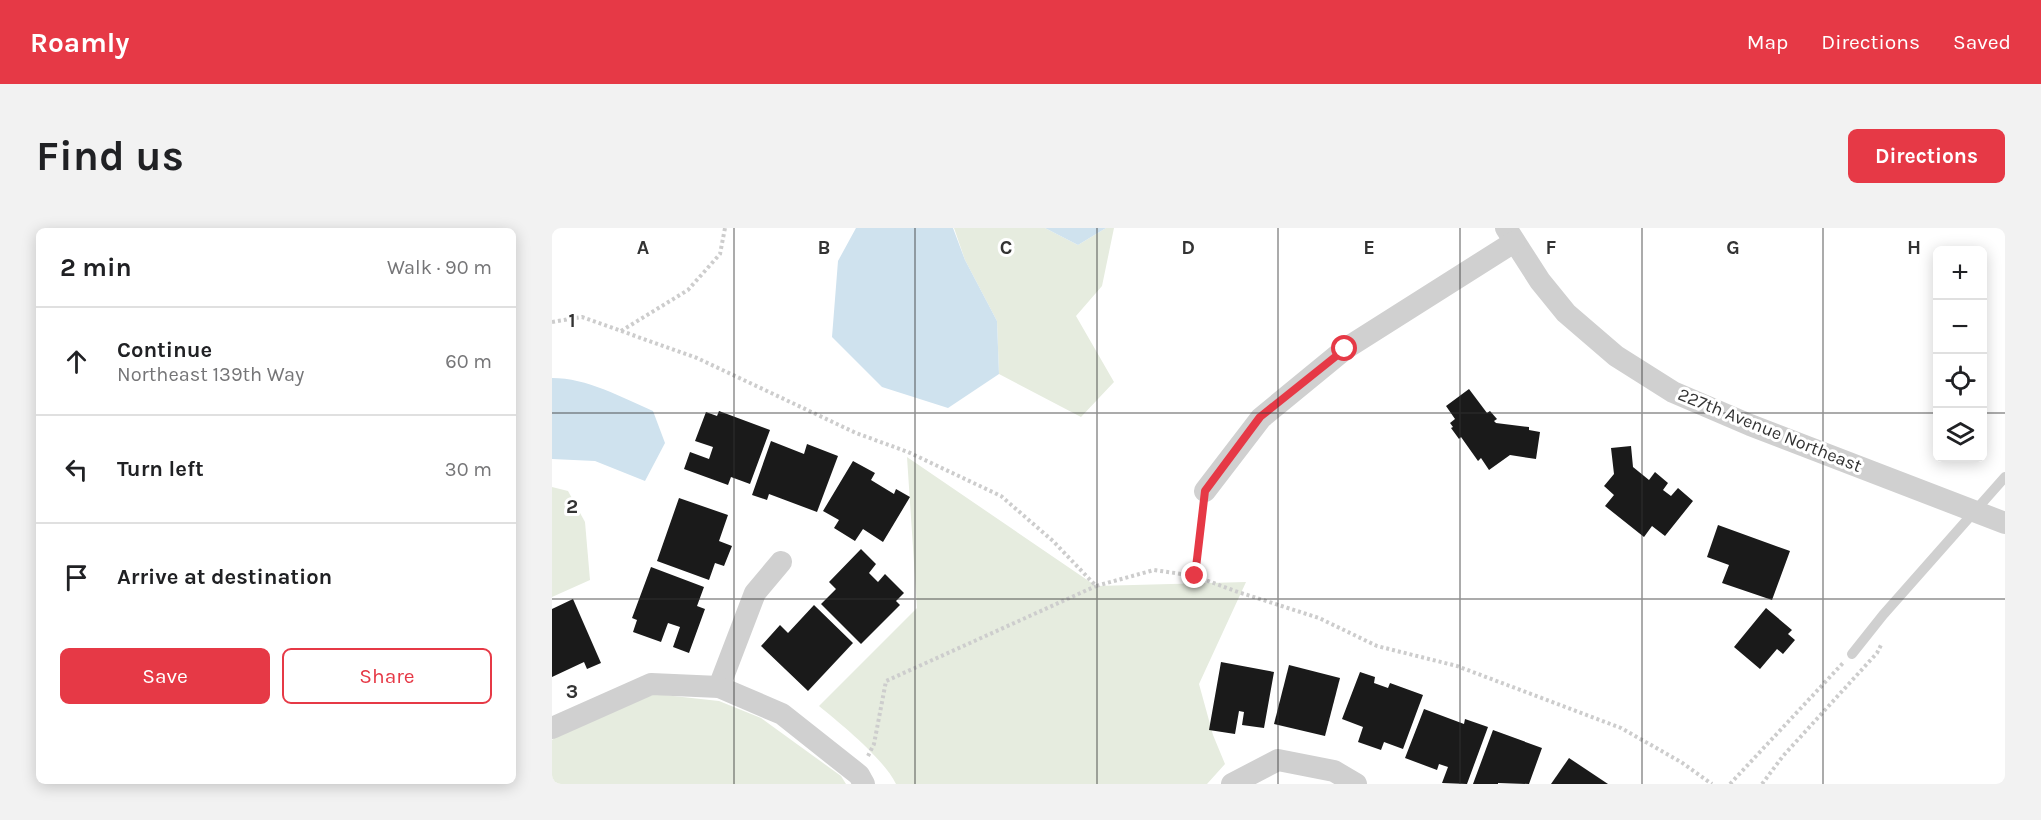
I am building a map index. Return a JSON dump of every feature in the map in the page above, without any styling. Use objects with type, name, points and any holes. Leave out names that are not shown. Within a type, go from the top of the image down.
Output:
[{"type":"street","points":[[1205,491],[1260,417],[1345,349],[1510,235]]},
{"type":"street","name":"227th Avenue Northeast","points":[[1510,235],[1540,281],[1566,313],[1616,356],[1673,392],[1750,425],[2005,523]]},
{"type":"street","points":[[719,687],[755,593],[781,562]]},
{"type":"street","points":[[552,728],[651,684],[719,687],[782,714],[862,780]]},
{"type":"street","points":[[1232,784],[1278,760],[1334,771],[1356,784]]},
{"type":"lane","points":[[1852,654],[1883,615],[2005,477]]},
{"type":"path","points":[[621,331],[688,290],[720,254],[725,228]]},
{"type":"path","points":[[552,322],[582,317],[697,358],[856,434],[908,452],[1001,496],[1053,541],[1096,586]]},
{"type":"path","points":[[1195,576],[1205,491]]},
{"type":"path","points":[[862,780],[874,744],[886,681],[1096,586],[1154,570],[1195,576],[1319,618],[1377,646],[1457,666],[1620,728],[1681,762],[1712,784]]},
{"type":"path","points":[[1762,784],[1783,756],[1877,653],[1882,643]]},
{"type":"shaded area","points":[[954,228],[1045,228],[1078,245],[1106,228],[1114,228],[1102,286],[1076,316],[1114,382],[1081,417],[999,374],[997,321],[965,260]]},
{"type":"shaded area","points":[[907,457],[1096,586],[1246,582],[1199,684],[1213,735],[1225,764],[1207,784],[896,784],[872,753],[819,706],[917,608]]},
{"type":"shaded area","points":[[552,487],[568,491],[585,522],[590,580],[552,597]]},
{"type":"shaded area","points":[[655,694],[719,701],[761,718],[841,776],[846,784],[552,784],[552,740],[562,730]]},
{"type":"water","points":[[856,228],[953,228],[965,260],[997,321],[999,374],[948,408],[882,387],[832,337],[838,261]]},
{"type":"water","points":[[1045,228],[1106,228],[1078,245]]},
{"type":"water","points":[[552,378],[591,385],[653,411],[665,443],[645,481],[595,461],[552,459]]},
{"type":"building","points":[[1469,389],[1487,413],[1490,411],[1497,419],[1494,421],[1496,423],[1529,427],[1529,430],[1540,432],[1536,459],[1510,455],[1489,470],[1481,458],[1478,461],[1461,437],[1459,439],[1451,428],[1453,427],[1450,423],[1455,419],[1446,406]]},
{"type":"building","points":[[719,411],[770,430],[750,484],[731,477],[728,485],[684,469],[690,452],[709,459],[713,447],[695,441],[706,412],[717,416]]},
{"type":"building","points":[[771,441],[804,454],[807,444],[838,456],[817,512],[769,494],[767,500],[752,495]]},
{"type":"building","points":[[1631,446],[1633,467],[1649,480],[1655,472],[1668,483],[1663,490],[1671,496],[1678,488],[1693,501],[1665,536],[1652,526],[1644,537],[1605,506],[1614,495],[1604,486],[1614,474],[1611,448]]},
{"type":"building","points":[[853,461],[875,473],[871,480],[894,494],[896,489],[910,497],[883,542],[863,529],[855,541],[834,528],[839,520],[823,511]]},
{"type":"building","points":[[679,498],[728,515],[719,541],[732,546],[724,566],[715,563],[709,580],[657,561]]},
{"type":"building","points":[[1718,525],[1790,551],[1772,600],[1722,583],[1729,565],[1707,557]]},
{"type":"building","points":[[861,549],[876,564],[869,573],[878,582],[885,574],[904,593],[896,601],[900,605],[861,644],[821,604],[836,589],[829,582]]},
{"type":"building","points":[[651,567],[704,587],[697,606],[705,609],[689,653],[673,647],[680,627],[668,623],[661,642],[633,632],[637,620],[632,618]]},
{"type":"building","points":[[573,599],[601,663],[587,669],[584,662],[552,677],[552,609]]},
{"type":"building","points":[[814,605],[853,643],[808,691],[761,646],[780,625],[788,633]]},
{"type":"building","points":[[1766,608],[1792,630],[1788,634],[1795,640],[1783,654],[1777,649],[1760,669],[1734,647]]},
{"type":"building","points":[[1221,662],[1274,672],[1264,728],[1242,725],[1244,712],[1239,711],[1235,734],[1209,730]]},
{"type":"building","points":[[1289,665],[1340,678],[1325,736],[1274,724]]},
{"type":"building","points":[[1360,672],[1375,677],[1374,683],[1388,688],[1390,683],[1423,695],[1403,749],[1384,742],[1381,750],[1358,742],[1363,727],[1342,719]]},
{"type":"building","points":[[1424,709],[1464,724],[1465,719],[1488,727],[1467,784],[1442,783],[1448,767],[1439,764],[1437,770],[1405,758]]},
{"type":"building","points":[[1493,730],[1542,748],[1529,784],[1473,784]]},
{"type":"building","points":[[1569,758],[1608,784],[1551,784]]},
{"type":"route","points":[[1195,576],[1205,491],[1260,417],[1345,349]]}]
